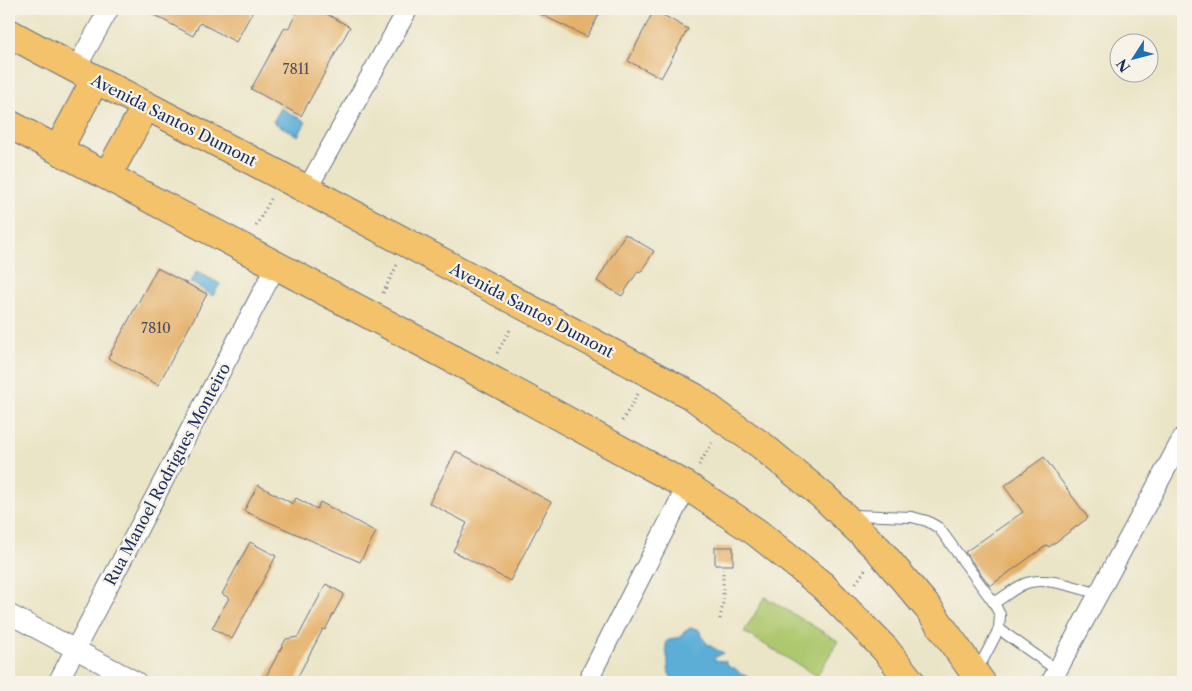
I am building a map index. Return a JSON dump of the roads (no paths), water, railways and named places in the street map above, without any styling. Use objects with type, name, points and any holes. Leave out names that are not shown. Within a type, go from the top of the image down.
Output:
[{"type":"main road","name":"Avenida Santos Dumont","points":[[9,32],[85,75],[295,183],[694,398],[761,445],[824,497],[879,550],[928,608],[978,678]]},
{"type":"main road","points":[[58,150],[85,75]]},
{"type":"main road","points":[[107,176],[146,106]]},
{"type":"main road","points":[[9,124],[485,376],[687,486],[756,532],[823,586],[885,649],[911,682]]},
{"type":"street","points":[[85,75],[109,9]]},
{"type":"street","points":[[295,183],[408,9]]},
{"type":"street","name":"Rua Manoel Rodrigues Monteiro","points":[[58,682],[276,266]]},
{"type":"street","points":[[1054,676],[1183,437]]},
{"type":"street","points":[[587,682],[687,486]]},
{"type":"street","points":[[9,614],[137,682]]},
{"type":"lane","points":[[843,515],[912,518],[928,521],[938,528],[994,603],[1000,615],[1000,629],[978,678]]},
{"type":"lane","points":[[994,603],[1023,584],[1037,580],[1053,582],[1099,594]]},
{"type":"lane","points":[[1000,629],[1054,676]]},
{"type":"water","points":[[281,108],[306,122],[298,136],[273,122]]},
{"type":"water","points":[[197,271],[220,284],[213,296],[190,282]]},
{"type":"water","points":[[690,628],[698,629],[706,642],[724,653],[714,658],[714,660],[725,661],[730,668],[735,668],[742,675],[750,679],[750,682],[688,682],[673,680],[668,670],[666,644],[667,641],[674,638],[680,638]]}]
